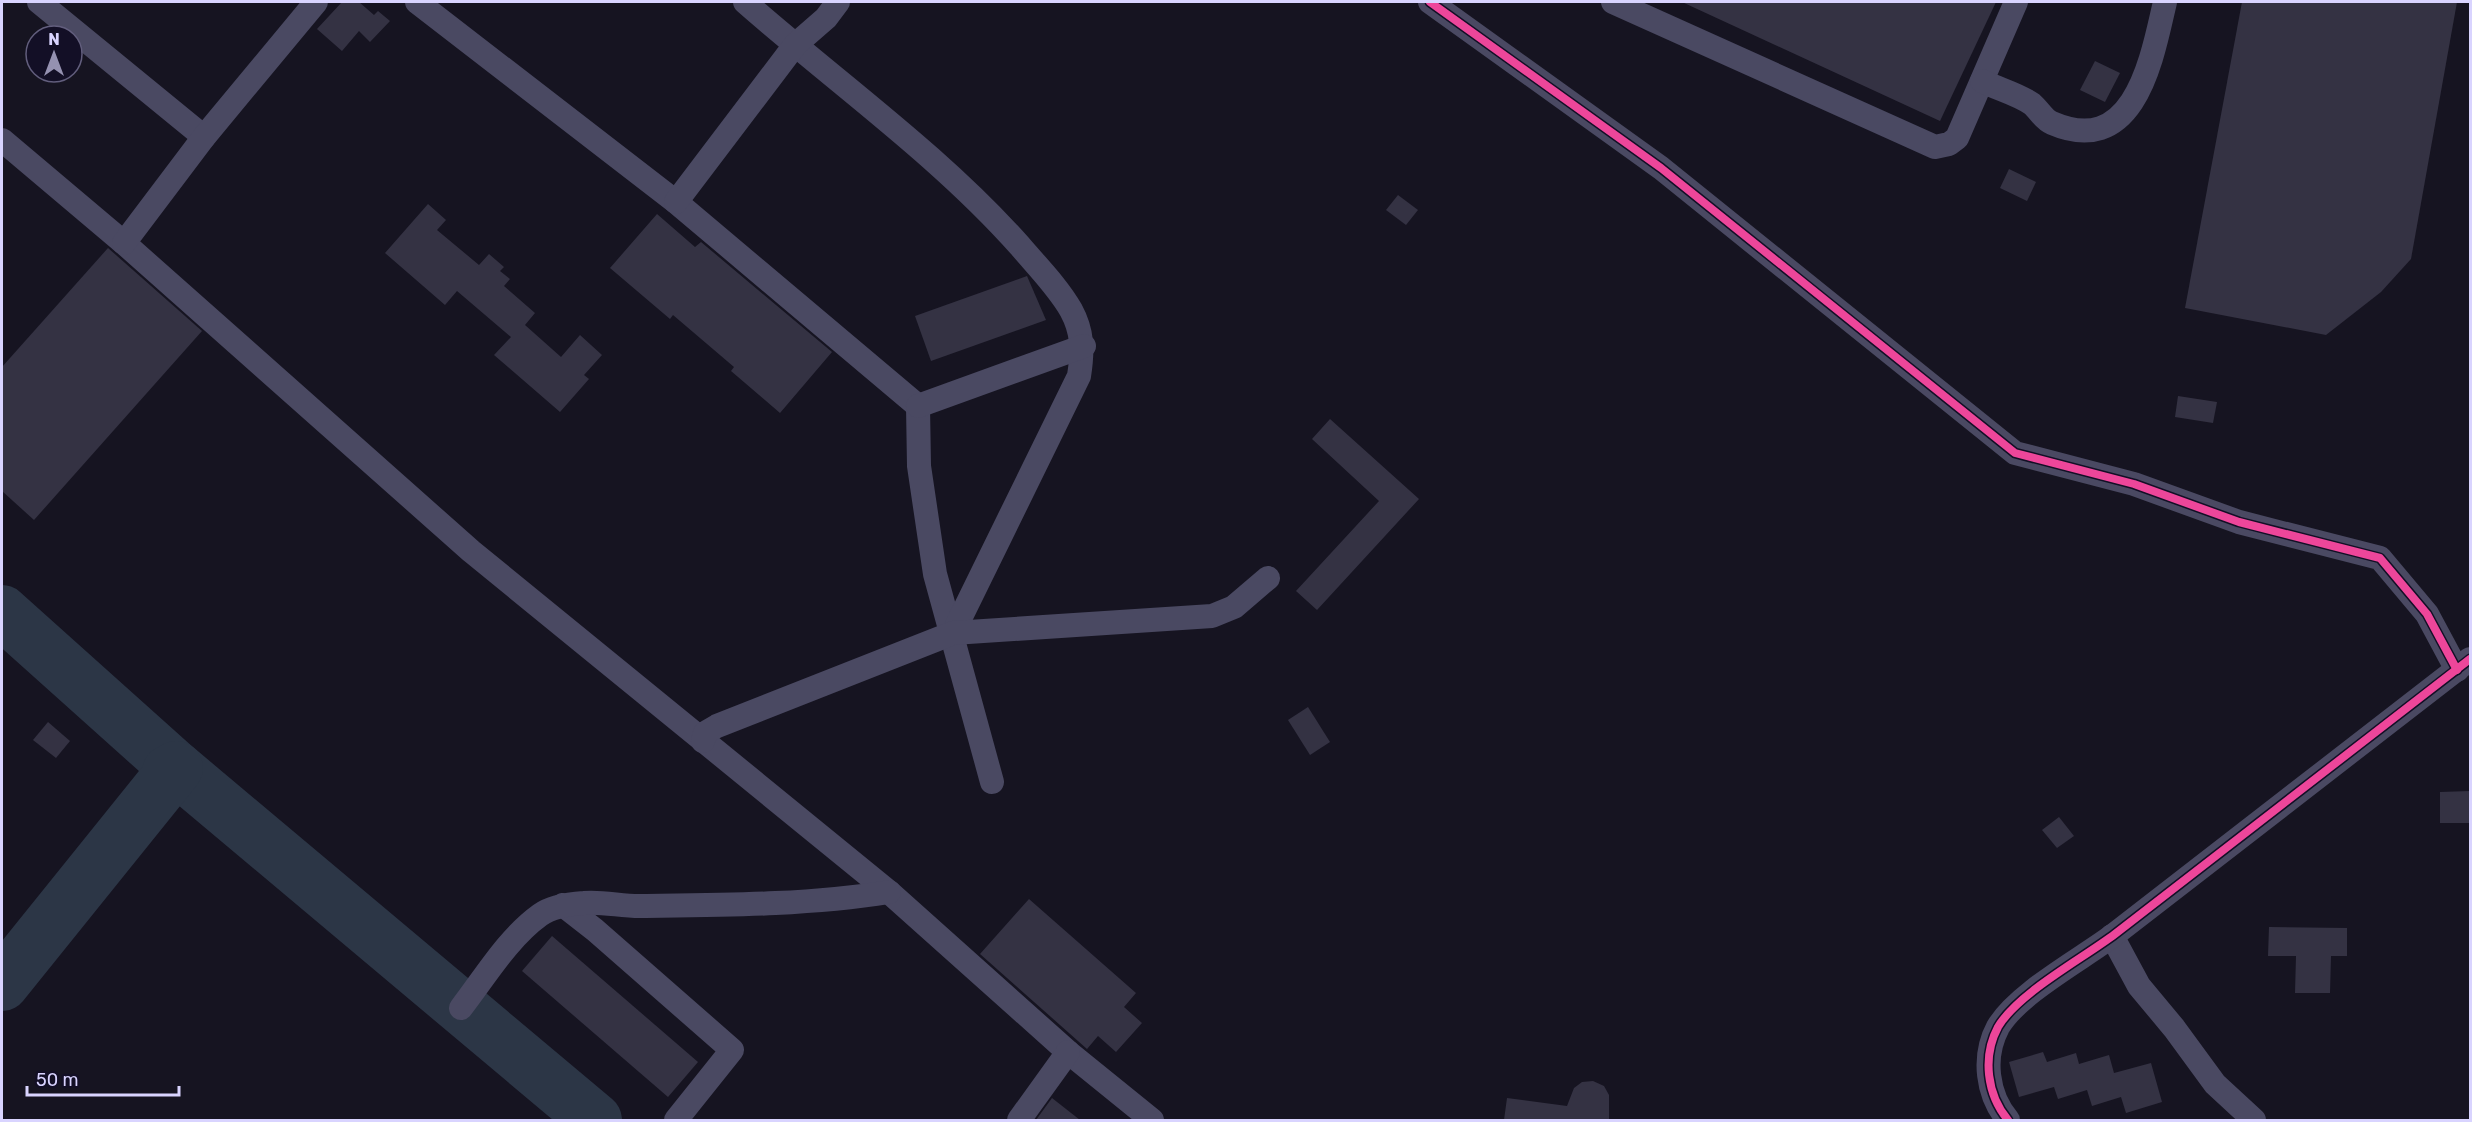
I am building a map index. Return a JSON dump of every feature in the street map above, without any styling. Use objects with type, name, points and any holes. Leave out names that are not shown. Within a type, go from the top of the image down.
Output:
[{"type":"street","points":[[39,2],[204,137]]},
{"type":"street","points":[[124,243],[204,137],[316,2]]},
{"type":"street","points":[[417,2],[676,201],[918,406],[919,466],[935,574],[992,782]]},
{"type":"street","points":[[746,2],[956,178],[1003,228],[1071,309],[1084,346],[1079,376],[953,633]]},
{"type":"street","points":[[676,201],[795,45],[826,18],[838,2]]},
{"type":"street","points":[[1430,2],[1661,168],[2015,453],[2134,484],[2239,522],[2380,558],[2427,614],[2464,665],[2112,936],[2018,1004],[1998,1027],[1991,1048],[1989,1084],[1997,1108],[2008,1120]]},
{"type":"street","points":[[1613,2],[1935,147],[1949,144],[1957,138],[2016,2]]},
{"type":"street","points":[[1982,81],[2032,104],[2050,123],[2085,131],[2104,128],[2132,106],[2152,59],[2166,2]]},
{"type":"street","points":[[2,140],[124,243],[471,551],[889,892],[1068,1052],[1152,1120]]},
{"type":"street","points":[[918,406],[1084,346]]},
{"type":"street","points":[[703,741],[705,733],[717,726],[953,633],[1212,616],[1234,607],[1268,578]]},
{"type":"street","points":[[461,1008],[516,937],[542,914],[563,905],[587,902],[640,906],[767,902],[848,898],[889,892]]},
{"type":"street","points":[[563,905],[595,930],[732,1050],[676,1120]]},
{"type":"street","points":[[2112,936],[2139,986],[2174,1028],[2215,1084],[2254,1120]]},
{"type":"street","points":[[1019,1120],[1068,1052]]},
{"type":"building","points":[[342,2],[359,2],[374,15],[378,11],[390,21],[370,42],[359,31],[342,51],[317,29]]},
{"type":"building","points":[[1682,2],[1996,2],[1940,121]]},
{"type":"building","points":[[2242,2],[2457,2],[2411,259],[2381,292],[2326,335],[2185,308]]},
{"type":"building","points":[[2095,61],[2120,73],[2105,102],[2080,90]]},
{"type":"building","points":[[2009,169],[2036,182],[2027,201],[2000,188]]},
{"type":"building","points":[[1398,195],[1418,210],[1406,225],[1386,210]]},
{"type":"building","points":[[428,204],[446,220],[437,230],[479,265],[489,254],[504,267],[500,271],[510,279],[504,286],[535,313],[525,325],[561,357],[580,335],[602,355],[584,375],[589,379],[560,412],[494,355],[511,337],[457,291],[445,305],[385,253]]},
{"type":"building","points":[[657,214],[695,247],[701,242],[832,352],[780,413],[731,371],[734,367],[673,315],[670,319],[610,268]]},
{"type":"building","points":[[108,248],[202,331],[34,520],[2,491],[2,367]]},
{"type":"building","points":[[1027,276],[1046,320],[931,361],[915,316]]},
{"type":"building","points":[[2178,396],[2217,402],[2213,423],[2175,417]]},
{"type":"building","points":[[1330,419],[1419,499],[1317,610],[1296,591],[1379,501],[1312,439]]},
{"type":"building","points":[[1308,707],[1330,742],[1310,755],[1288,720]]},
{"type":"building","points":[[48,722],[70,741],[56,758],[33,740]]},
{"type":"building","points":[[2470,791],[2470,823],[2440,823],[2440,792]]},
{"type":"building","points":[[2059,817],[2074,836],[2057,848],[2042,830]]},
{"type":"building","points":[[1029,899],[1136,993],[1124,1007],[1142,1023],[1116,1052],[1098,1036],[1087,1049],[980,954]]},
{"type":"building","points":[[2269,927],[2347,928],[2347,956],[2331,956],[2330,993],[2295,993],[2296,956],[2268,956]]},
{"type":"building","points":[[552,936],[698,1062],[668,1097],[522,971]]},
{"type":"building","points":[[2043,1052],[2047,1062],[2076,1053],[2079,1064],[2109,1055],[2114,1073],[2151,1063],[2162,1102],[2126,1113],[2121,1097],[2092,1106],[2087,1090],[2058,1099],[2054,1087],[2019,1097],[2009,1062]]},
{"type":"building","points":[[1593,1081],[1604,1086],[1609,1095],[1609,1120],[1504,1120],[1507,1098],[1567,1106],[1574,1088],[1582,1082]]},
{"type":"building","points":[[1052,1098],[1080,1120],[1036,1120]]},
{"type":"taxiway","points":[[2,612],[176,768],[595,1120]]},
{"type":"taxiway","points":[[2,984],[176,768],[169,772]]},
{"type":"cycle path","points":[[1430,2],[1661,168],[2015,453],[2134,484],[2239,522],[2380,558],[2427,614],[2457,670]]},
{"type":"cycle path","points":[[2008,1120],[1995,1099],[1989,1075],[1993,1039],[2007,1014],[2035,989],[2115,934],[2470,659]]}]
